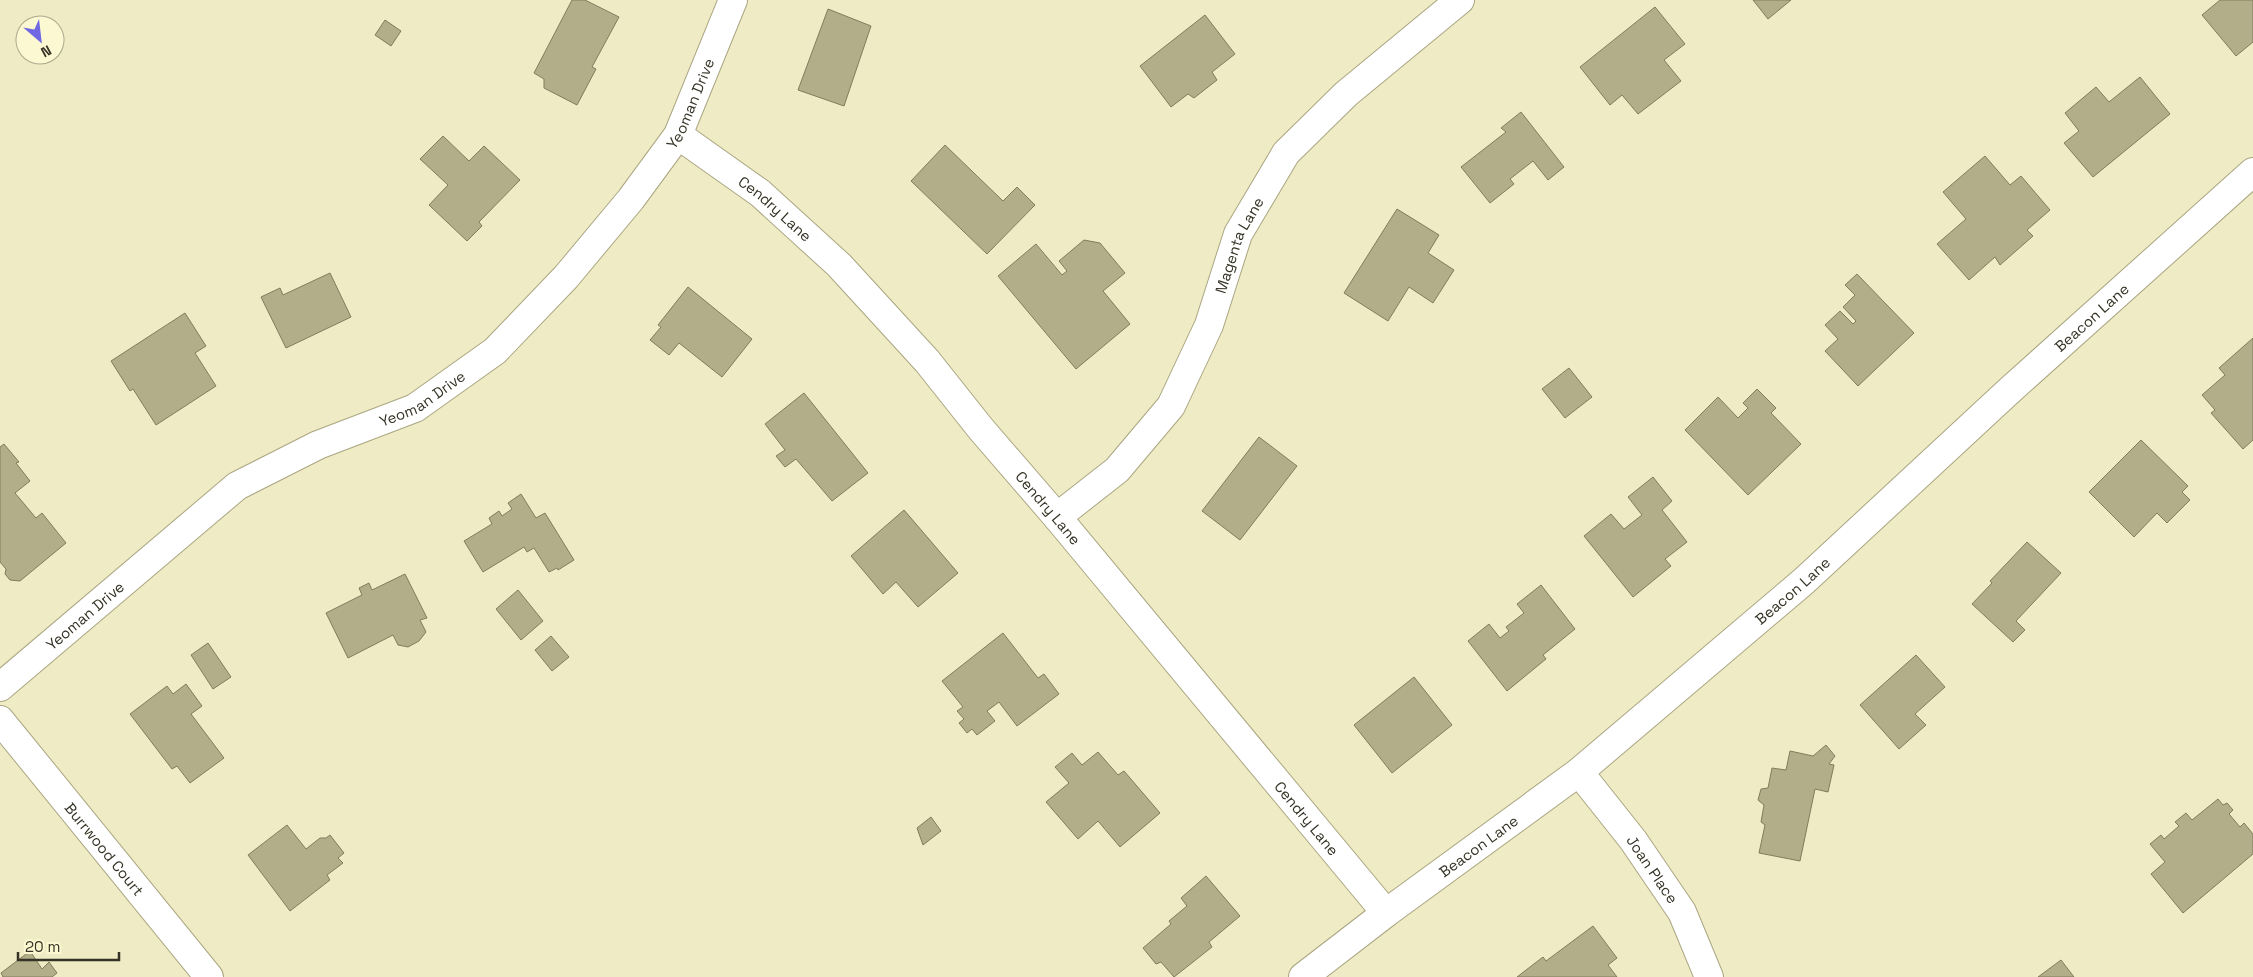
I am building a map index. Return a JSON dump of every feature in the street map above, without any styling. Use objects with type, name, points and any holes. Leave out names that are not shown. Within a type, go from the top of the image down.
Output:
[{"type":"street","name":"Yeoman Drive","points":[[0,686],[237,486],[318,445],[415,408],[495,351],[566,277],[631,199],[678,135],[733,0]]},
{"type":"street","name":"Magenta Lane","points":[[1057,517],[1118,470],[1171,406],[1209,325],[1238,234],[1286,153],[1346,94],[1460,0]]},
{"type":"street","name":"Cendry Lane","points":[[678,135],[760,193],[839,265],[927,361],[981,429],[1057,517],[1386,913]]},
{"type":"street","name":"Beacon Lane","points":[[1303,977],[1386,913],[1579,772],[1804,581],[2010,390],[2253,172]]},
{"type":"street","name":"Burrwood Court","points":[[0,720],[209,977]]},
{"type":"street","name":"Joan Place","points":[[1579,772],[1633,840],[1682,912],[1709,977]]},
{"type":"building","points":[[572,0],[585,0],[619,17],[592,67],[596,69],[577,105],[544,88],[544,79],[534,73]]},
{"type":"building","points":[[1753,0],[1791,0],[1768,19]]},
{"type":"building","points":[[2220,0],[2253,0],[2253,42],[2236,56],[2202,15]]},
{"type":"building","points":[[1655,7],[1685,44],[1664,60],[1681,81],[1638,114],[1622,95],[1610,105],[1580,67]]},
{"type":"building","points":[[828,9],[871,26],[844,106],[798,90]]},
{"type":"building","points":[[1205,15],[1235,54],[1212,72],[1217,80],[1194,98],[1188,94],[1171,107],[1140,66]]},
{"type":"building","points":[[385,20],[401,31],[391,46],[375,35]]},
{"type":"building","points":[[2140,77],[2170,114],[2093,177],[2064,143],[2079,131],[2065,113],[2096,87],[2109,102]]},
{"type":"building","points":[[1521,112],[1564,167],[1548,180],[1533,161],[1510,179],[1514,184],[1490,203],[1461,167],[1506,132],[1501,128]]},
{"type":"building","points":[[443,136],[469,161],[484,146],[520,180],[479,222],[482,226],[467,241],[429,205],[448,185],[420,159]]},
{"type":"building","points":[[945,145],[1003,201],[1017,187],[1035,205],[987,254],[911,181]]},
{"type":"building","points":[[1985,156],[2010,185],[2021,176],[2050,210],[2027,230],[2033,236],[2000,265],[1995,257],[1969,280],[1937,244],[1966,219],[1943,192]]},
{"type":"building","points":[[1397,209],[1439,235],[1428,253],[1454,270],[1433,303],[1409,287],[1388,321],[1344,293]]},
{"type":"building","points":[[1084,240],[1100,243],[1125,273],[1103,291],[1130,324],[1076,369],[998,276],[1036,244],[1062,275],[1067,271],[1059,261]]},
{"type":"building","points":[[330,273],[351,317],[286,348],[261,297],[280,288],[283,295]]},
{"type":"building","points":[[1857,274],[1914,333],[1858,386],[1825,351],[1838,339],[1825,325],[1840,311],[1853,324],[1856,321],[1843,307],[1855,295],[1845,285]]},
{"type":"building","points":[[688,287],[752,339],[722,377],[679,343],[669,355],[650,340],[661,327],[658,325]]},
{"type":"building","points":[[185,313],[206,346],[195,353],[216,386],[156,425],[133,389],[130,391],[111,361]]},
{"type":"building","points":[[2253,338],[2253,440],[2243,449],[2211,413],[2215,410],[2202,395],[2225,375],[2219,368]]},
{"type":"building","points":[[1569,368],[1592,397],[1565,418],[1542,389]]},
{"type":"building","points":[[1757,389],[1776,408],[1771,413],[1801,444],[1748,495],[1685,430],[1718,397],[1738,418],[1748,408],[1743,403]]},
{"type":"building","points":[[804,393],[868,473],[832,501],[796,459],[785,467],[776,456],[785,450],[765,424]]},
{"type":"building","points":[[1259,437],[1297,466],[1240,540],[1202,511]]},
{"type":"building","points":[[2141,440],[2188,486],[2182,492],[2190,500],[2167,523],[2157,513],[2134,537],[2089,492]]},
{"type":"building","points":[[4,444],[19,462],[16,463],[30,481],[15,493],[36,518],[42,513],[66,543],[20,581],[10,580],[5,574],[6,569],[0,562],[0,447]]},
{"type":"building","points":[[1653,477],[1672,501],[1662,510],[1687,542],[1665,559],[1671,566],[1633,597],[1584,536],[1611,514],[1624,529],[1642,515],[1628,497]]},
{"type":"building","points":[[521,494],[536,518],[545,513],[574,560],[558,570],[557,568],[549,572],[534,548],[527,552],[524,547],[483,572],[464,541],[492,524],[489,518],[499,511],[502,516],[512,509],[508,503]]},
{"type":"building","points":[[904,510],[958,573],[918,607],[896,582],[883,594],[851,556]]},
{"type":"building","points":[[2027,542],[2061,573],[2016,621],[2025,630],[2013,642],[1972,604],[1992,583],[1990,581]]},
{"type":"building","points":[[405,574],[427,618],[420,620],[426,632],[419,641],[408,647],[398,645],[393,635],[348,658],[326,613],[362,595],[359,588],[369,583],[372,590]]},
{"type":"building","points":[[1541,585],[1575,629],[1543,655],[1546,659],[1507,691],[1468,641],[1489,624],[1500,638],[1509,631],[1506,627],[1524,613],[1517,604]]},
{"type":"building","points":[[518,590],[543,621],[521,640],[496,609]]},
{"type":"building","points":[[1003,633],[1038,678],[1044,674],[1059,694],[1017,726],[999,702],[987,711],[995,721],[977,735],[972,729],[967,733],[959,723],[964,719],[957,711],[963,707],[942,681]]},
{"type":"building","points":[[551,636],[569,657],[552,671],[535,650]]},
{"type":"building","points":[[208,643],[231,677],[213,689],[191,655]]},
{"type":"building","points":[[1916,655],[1945,687],[1915,714],[1926,725],[1899,749],[1860,705]]},
{"type":"building","points":[[1414,677],[1452,725],[1392,773],[1354,725]]},
{"type":"building","points":[[186,684],[202,706],[191,714],[224,758],[190,783],[177,766],[172,769],[130,714],[167,686],[173,694]]},
{"type":"building","points":[[1826,745],[1835,756],[1829,764],[1834,765],[1828,792],[1815,789],[1800,861],[1759,853],[1765,825],[1761,822],[1764,805],[1758,800],[1761,789],[1768,788],[1772,768],[1786,770],[1790,751],[1813,756]]},
{"type":"building","points":[[1098,752],[1118,775],[1124,771],[1160,813],[1120,847],[1098,821],[1078,839],[1046,802],[1069,783],[1055,767],[1072,753],[1082,765]]},
{"type":"building","points":[[2218,799],[2223,805],[2227,803],[2233,810],[2229,814],[2240,827],[2244,823],[2253,834],[2253,854],[2183,913],[2151,874],[2165,862],[2150,844],[2161,835],[2164,839],[2179,826],[2175,822],[2186,813],[2192,820]]},
{"type":"building","points":[[931,817],[941,831],[923,845],[917,828]]},
{"type":"building","points":[[287,825],[306,849],[320,838],[326,838],[330,835],[344,853],[338,858],[343,863],[327,875],[330,880],[290,911],[248,855]]},
{"type":"building","points":[[1206,876],[1240,916],[1209,942],[1212,947],[1174,977],[1161,962],[1156,964],[1143,948],[1171,924],[1169,921],[1187,906],[1181,898]]},
{"type":"building","points":[[1593,926],[1617,958],[1608,965],[1617,977],[1517,977],[1543,957],[1546,961]]},
{"type":"building","points":[[30,951],[42,969],[49,962],[57,973],[52,977],[3,977],[1,973]]},
{"type":"building","points":[[2061,960],[2074,977],[2038,977]]}]
